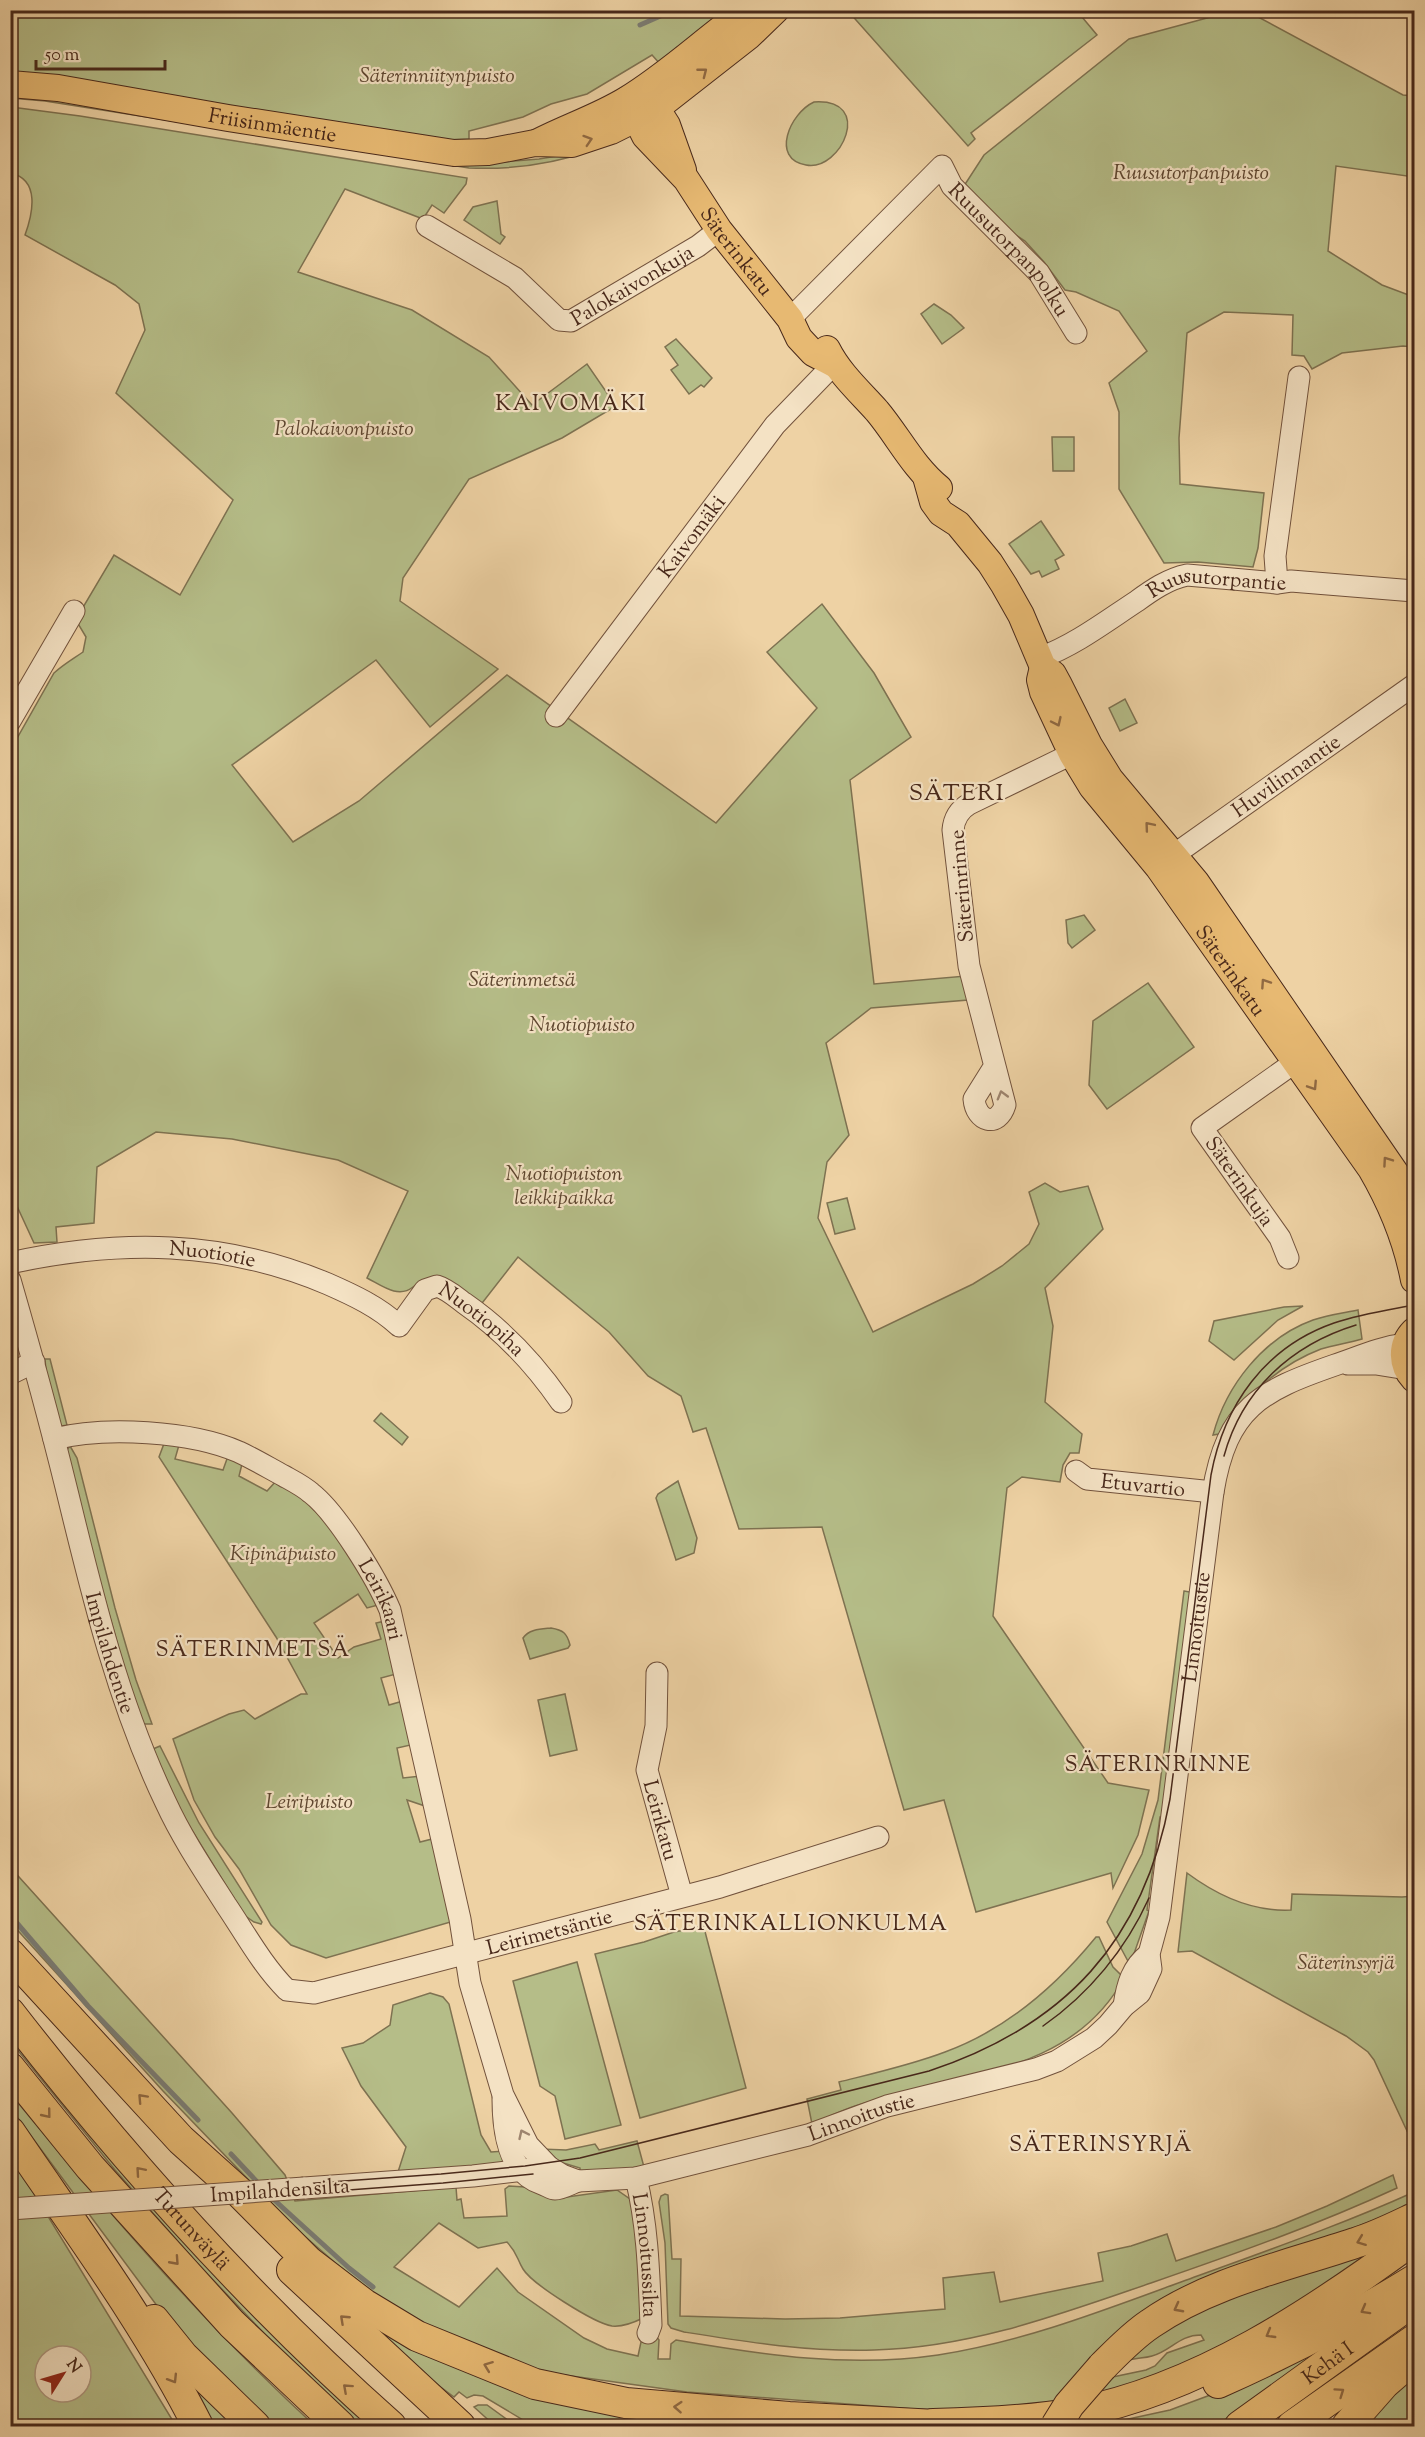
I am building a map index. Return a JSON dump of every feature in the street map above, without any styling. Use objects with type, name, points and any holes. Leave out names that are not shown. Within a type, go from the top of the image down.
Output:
[{"type":"highway","points":[[10,1954],[181,2140],[240,2193],[309,2262],[364,2304],[417,2336],[525,2381],[626,2403],[789,2417],[939,2426],[1016,2421],[1076,2412],[1124,2400],[1176,2382],[1214,2365],[1320,2305],[1414,2240]]},
{"type":"highway","name":"Turunväylä","points":[[10,2013],[187,2224],[326,2368],[391,2427]]},
{"type":"highway","name":"Turunväylä","points":[[10,2068],[90,2167],[232,2324],[340,2427]]},
{"type":"highway","points":[[10,2132],[180,2391],[198,2427]]},
{"type":"highway","points":[[181,2140],[227,2203],[296,2274],[460,2427]]},
{"type":"highway","points":[[1056,2427],[1069,2405],[1102,2367],[1130,2339],[1151,2323],[1196,2298],[1246,2278],[1358,2242],[1414,2218]]},
{"type":"highway","points":[[72,2225],[111,2265],[183,2356],[255,2427]]},
{"type":"highway","points":[[1048,2427],[1128,2412],[1191,2395],[1306,2342],[1370,2308],[1414,2280]]},
{"type":"highway","name":"Kehä I","points":[[1240,2427],[1414,2300]]},
{"type":"highway","name":"Kehä I","points":[[1292,2427],[1414,2340]]},
{"type":"highway","points":[[1347,2427],[1384,2384],[1414,2359]]},
{"type":"main road","points":[[641,104],[746,10]]},
{"type":"main road","points":[[641,104],[749,36],[776,10]]},
{"type":"main road","name":"Friisinmäentie","points":[[10,84],[58,88],[228,118],[454,153],[488,152],[535,143],[566,127],[602,114],[641,104]]},
{"type":"main road","name":"Säterinkatu","points":[[641,104],[645,136],[686,179],[719,230],[790,319],[799,338],[813,352],[834,364],[878,412],[926,477],[945,493],[953,504],[958,524],[990,563],[1004,585],[1021,615],[1041,662],[1053,674],[1059,685],[1080,749],[1110,779],[1166,861],[1196,882],[1371,1168],[1390,1201],[1403,1232],[1414,1281]]},
{"type":"main road","name":"Säterinkatu","points":[[1304,1056],[1395,1172],[1414,1213]]},
{"type":"main road","points":[[1410,1337],[1404,1356],[1411,1374]]},
{"type":"street","name":"Ruusutorpanpolku","points":[[790,319],[942,166],[952,186],[1039,273],[1076,333]]},
{"type":"street","name":"Palokaivonkuja","points":[[427,226],[515,278],[559,320],[564,322],[571,321],[591,310],[698,246],[719,230]]},
{"type":"street","name":"Kaivomäki","points":[[556,716],[775,425],[834,364]]},
{"type":"street","points":[[1277,583],[1275,556],[1299,377]]},
{"type":"street","name":"Ruusutorpantie","points":[[1041,662],[1156,588],[1186,575],[1414,591]]},
{"type":"street","points":[[10,721],[74,611]]},
{"type":"street","name":"Huvilinnantie","points":[[1166,861],[1414,685]]},
{"type":"street","name":"Säterinrinne","points":[[994,1067],[969,966],[953,825],[958,813],[966,806],[1080,749]]},
{"type":"street","name":"Säterinkuja","points":[[1288,1258],[1280,1238],[1202,1128],[1304,1056]]},
{"type":"street","name":"Nuotiotie","points":[[10,1263],[72,1251],[119,1246],[174,1247],[221,1252],[265,1261],[309,1276],[378,1308],[399,1326]]},
{"type":"street","name":"Impilahdentie","points":[[10,1280],[34,1362],[113,1666],[140,1744],[166,1805],[192,1851],[262,1959],[287,1990]]},
{"type":"street","name":"Nuotiopiha","points":[[399,1326],[425,1290],[437,1286],[442,1287],[483,1316],[509,1340],[544,1377],[561,1402]]},
{"type":"street","name":"Linnoitustie","points":[[504,2095],[503,2122],[512,2155],[522,2171],[537,2182],[556,2189],[578,2181],[636,2178],[808,2135],[887,2106],[1036,2070],[1070,2055],[1094,2038],[1124,2006],[1140,1993],[1151,1969],[1149,1954],[1159,1917],[1213,1492],[1222,1451],[1236,1422],[1254,1402],[1275,1388],[1410,1337]]},
{"type":"street","points":[[10,1374],[34,1362]]},
{"type":"street","name":"Linnoitustie","points":[[1338,1364],[1376,1364],[1411,1374]]},
{"type":"street","name":"Leirikaari","points":[[54,1439],[74,1434],[112,1432],[192,1438],[238,1452],[270,1468],[312,1493],[335,1518],[382,1593],[390,1610],[460,1919],[465,1952]]},
{"type":"street","name":"Etuvartio","points":[[1077,1471],[1088,1479],[1213,1492]]},
{"type":"street","name":"Leirikatu","points":[[657,1673],[656,1726],[648,1770],[682,1896]]},
{"type":"street","name":"Leirimetsäntie","points":[[287,1990],[314,1993],[720,1887],[878,1837]]},
{"type":"street","name":"Linnoitustie","points":[[465,1952],[470,1983],[504,2095],[528,2145],[549,2167],[578,2181]]},
{"type":"street","name":"Impilahdensilta","points":[[10,2209],[304,2188],[549,2167]]},
{"type":"street","name":"Linnoitussilta","points":[[636,2178],[642,2202],[648,2248],[651,2325],[648,2332]]},
{"type":"green space","name":"Säterinniitynpuisto","points":[[11,11],[732,11],[661,65],[652,55],[587,94],[551,104],[523,117],[469,131],[469,139],[445,140],[11,74]]},
{"type":"green space","points":[[848,11],[1077,11],[1097,35],[971,133],[975,139],[968,146]]},
{"type":"green space","name":"Ruusutorpanpuisto","points":[[1233,11],[1247,11],[1403,95],[1414,96],[1414,177],[1336,166],[1328,251],[1382,285],[1414,297],[1414,347],[1403,346],[1342,353],[1312,369],[1304,356],[1292,355],[1293,315],[1224,312],[1187,333],[1179,438],[1180,484],[1264,493],[1258,548],[1253,567],[1198,562],[1164,563],[1119,489],[1119,412],[1109,383],[1147,351],[1119,311],[1076,292],[1065,290],[1025,241],[1000,225],[962,189],[984,155],[1129,39]]},
{"type":"green space","points":[[11,93],[491,163],[539,159],[594,150],[532,165],[469,168],[45,101],[11,98]]},
{"type":"green space","points":[[814,102],[833,104],[843,111],[848,122],[846,135],[831,158],[819,164],[806,165],[795,161],[786,145],[791,125],[805,108]]},
{"type":"green space","name":"Säterinmetsä","points":[[11,107],[467,178],[466,184],[444,213],[432,205],[423,219],[345,189],[298,272],[412,310],[489,357],[532,405],[587,364],[616,406],[562,438],[469,479],[403,578],[400,601],[498,669],[430,727],[376,660],[232,765],[293,842],[359,801],[507,675],[716,823],[817,708],[767,652],[822,604],[874,673],[911,737],[850,780],[874,984],[966,976],[968,1000],[871,1008],[826,1043],[849,1135],[827,1162],[818,1218],[873,1332],[973,1284],[1002,1266],[1029,1244],[1039,1224],[1029,1192],[1045,1183],[1060,1192],[1088,1186],[1103,1229],[1045,1288],[1053,1326],[1045,1402],[1082,1434],[1079,1453],[1070,1453],[1063,1465],[1060,1482],[1022,1477],[1007,1488],[993,1616],[1108,1783],[1149,1790],[1138,1835],[1113,1888],[1111,1873],[976,1912],[944,1800],[904,1810],[822,1527],[739,1529],[706,1428],[693,1432],[681,1396],[648,1376],[609,1332],[518,1257],[479,1307],[429,1278],[401,1292],[390,1290],[367,1278],[408,1191],[338,1160],[232,1139],[156,1132],[97,1167],[94,1223],[56,1227],[57,1242],[34,1243],[16,1204],[11,1182],[11,749],[54,673],[83,652],[86,637],[77,622],[79,614],[114,555],[180,595],[233,500],[116,393],[145,330],[139,304],[115,285],[25,235],[32,208],[32,198],[27,183],[11,173]]},
{"type":"green space","points":[[497,201],[501,234],[505,237],[500,244],[464,220],[473,207]]},
{"type":"green space","points":[[934,304],[951,315],[964,328],[942,344],[921,314]]},
{"type":"green space","points":[[676,339],[712,378],[704,387],[701,385],[689,394],[671,370],[678,365],[665,347]]},
{"type":"green space","points":[[1052,437],[1074,437],[1074,471],[1053,471]]},
{"type":"green space","points":[[1041,521],[1064,555],[1055,560],[1059,569],[1042,577],[1039,571],[1031,574],[1009,544]]},
{"type":"green space","points":[[1125,699],[1137,723],[1120,731],[1109,708]]},
{"type":"green space","points":[[1084,915],[1095,930],[1072,948],[1068,943],[1066,920]]},
{"type":"green space","points":[[1148,983],[1194,1047],[1107,1109],[1089,1085],[1093,1021]]},
{"type":"green space","points":[[847,1198],[855,1229],[835,1234],[827,1203]]},
{"type":"green space","points":[[1303,1306],[1278,1320],[1234,1360],[1209,1341],[1214,1321],[1284,1307]]},
{"type":"green space","points":[[1358,1310],[1362,1339],[1321,1349],[1277,1373],[1240,1407],[1219,1434],[1213,1435],[1227,1399],[1237,1382],[1263,1351],[1295,1328],[1313,1320]]},
{"type":"green space","points":[[45,1359],[50,1359],[68,1429],[60,1426],[47,1383]]},
{"type":"green space","points":[[381,1413],[408,1437],[402,1445],[374,1421]]},
{"type":"green space","name":"Leiripuisto","points":[[165,1441],[179,1445],[175,1459],[223,1470],[228,1456],[242,1464],[239,1476],[267,1491],[277,1480],[302,1497],[332,1529],[374,1595],[378,1605],[367,1608],[358,1594],[314,1623],[338,1658],[354,1647],[381,1639],[376,1623],[385,1621],[396,1674],[381,1678],[389,1705],[403,1701],[415,1744],[397,1748],[403,1778],[421,1776],[428,1807],[407,1800],[420,1842],[436,1838],[454,1921],[326,1958],[291,1945],[271,1925],[239,1869],[215,1837],[194,1800],[173,1739],[229,1714],[244,1710],[255,1719],[301,1694],[307,1694],[276,1637],[159,1457]]},
{"type":"green space","points":[[70,1446],[77,1458],[115,1608],[136,1680],[152,1724],[140,1724],[64,1454]]},
{"type":"green space","points":[[678,1481],[697,1538],[694,1553],[676,1560],[656,1498],[658,1494]]},
{"type":"green space","points":[[1184,1591],[1190,1592],[1163,1817],[1160,1817],[1147,1910],[1149,1911],[1130,1965],[1107,1922],[1142,1854],[1158,1800]]},
{"type":"green space","points":[[551,1628],[566,1635],[570,1645],[568,1648],[530,1659],[523,1638],[532,1631]]},
{"type":"green space","points":[[565,1694],[577,1750],[550,1756],[538,1700]]},
{"type":"green space","points":[[160,1746],[199,1823],[262,1922],[261,1924],[244,1915],[182,1814],[153,1749]]},
{"type":"green space","points":[[10,1867],[285,2175],[295,2201],[456,2187],[457,2200],[461,2199],[464,2218],[507,2216],[505,2189],[509,2186],[525,2187],[567,2197],[617,2190],[640,2206],[643,2318],[624,2325],[612,2326],[603,2323],[578,2311],[550,2293],[523,2269],[507,2242],[478,2248],[439,2223],[394,2267],[459,2307],[497,2268],[518,2292],[584,2338],[607,2349],[638,2356],[641,2342],[656,2336],[659,2340],[658,2359],[670,2359],[671,2344],[676,2340],[774,2355],[839,2360],[905,2359],[938,2355],[1031,2334],[1092,2314],[1299,2239],[1414,2192],[1414,2205],[1248,2268],[1058,2403],[977,2411],[914,2409],[687,2392],[557,2374],[510,2362],[463,2344],[389,2305],[294,2227],[163,2091],[11,1923]]},
{"type":"green space","name":"Säterinsyrjä","points":[[1187,1873],[1211,1889],[1236,1901],[1277,1910],[1291,1910],[1292,1894],[1414,1896],[1414,2146],[1374,2060],[1368,2052],[1346,2036],[1192,1951],[1178,1952]]},
{"type":"green space","points":[[703,1924],[746,2088],[640,2118],[595,1954],[696,1928]]},
{"type":"green space","points":[[1096,1937],[1099,1937],[1113,1967],[1124,1978],[1101,2011],[1073,2036],[1040,2054],[1005,2068],[892,2095],[838,2112],[812,2124],[807,2099],[841,2090],[839,2082],[932,2057],[988,2032],[1028,2005],[1064,1973]]},
{"type":"green space","points":[[577,1962],[621,2125],[565,2139],[555,2096],[540,2086],[513,1981]]},
{"type":"green space","points":[[430,1993],[443,1997],[449,2004],[481,2135],[491,2152],[505,2151],[506,2163],[398,2172],[406,2147],[361,2086],[342,2048],[363,2043],[390,2025],[393,2005]]},
{"type":"green space","points":[[10,2030],[373,2426],[358,2426],[278,2348],[196,2262],[115,2170],[11,2042]]},
{"type":"green space","points":[[10,2093],[195,2307],[315,2426],[265,2426],[175,2330],[11,2109]]},
{"type":"green space","points":[[637,2141],[644,2167],[580,2172],[580,2168],[560,2162],[542,2149],[566,2150],[595,2144],[599,2150]]},
{"type":"green space","points":[[10,2154],[176,2426],[11,2426]]},
{"type":"green space","points":[[1393,2175],[1397,2188],[1306,2227],[1083,2306],[980,2336],[910,2348],[850,2350],[755,2343],[684,2332],[671,2328],[668,2324],[665,2243],[659,2202],[661,2196],[665,2194],[668,2195],[672,2259],[681,2259],[680,2316],[840,2318],[945,2309],[943,2278],[994,2272],[1000,2302],[1103,2281],[1098,2253],[1131,2246],[1167,2234],[1176,2261],[1276,2227]]},
{"type":"green space","points":[[1414,2229],[1228,2345],[1169,2373],[1101,2393],[1101,2385],[1108,2378],[1146,2370],[1155,2366],[1167,2353],[1204,2340],[1201,2335],[1193,2336],[1181,2340],[1159,2354],[1124,2362],[1170,2319]]},
{"type":"green space","points":[[368,2323],[633,2408],[627,2426],[533,2426],[483,2396],[474,2395],[467,2398],[459,2392],[454,2397]]},
{"type":"green space","points":[[1340,2337],[1216,2426],[1096,2426],[1170,2410],[1213,2394]]},
{"type":"green space","points":[[1414,2369],[1414,2411],[1401,2426],[1358,2426]]},
{"type":"green space","points":[[191,2384],[239,2426],[213,2426]]},
{"type":"green space","points":[[487,2405],[516,2426],[495,2426],[474,2407]]},
{"type":"waterway","points":[[640,25],[674,10]]},
{"type":"waterway","points":[[10,1915],[88,2006],[198,2120]]},
{"type":"waterway","points":[[231,2154],[261,2186]]},
{"type":"waterway","points":[[271,2197],[373,2287]]},
{"type":"tram line","points":[[10,2205],[441,2174],[580,2158],[929,2071],[977,2052],[1020,2029],[1058,2003],[1091,1971],[1118,1936],[1140,1895],[1158,1850],[1170,1799],[1211,1475],[1217,1449],[1237,1402],[1268,1363],[1309,1334],[1354,1317],[1414,1305]]},
{"type":"tram line","points":[[1224,1456],[1243,1410],[1272,1373],[1310,1345],[1356,1325]]},
{"type":"tram line","points":[[1043,2026],[1076,2000],[1105,1969],[1129,1935],[1149,1898]]},
{"type":"tram line","points":[[10,2215],[443,2183],[533,2174]]},
{"type":"district","name":"KAIVOMÄKI","points":[[571,402]]},
{"type":"district","name":"SÄTERI","points":[[957,792]]},
{"type":"district","name":"SÄTERINMETSÄ","points":[[253,1648]]},
{"type":"district","name":"SÄTERINRINNE","points":[[1158,1763]]},
{"type":"district","name":"SÄTERINKALLIONKULMA","points":[[791,1922]]},
{"type":"district","name":"SÄTERINSYRJÄ","points":[[1101,2143]]},
{"type":"park label","name":"Palokaivonpuisto","points":[[344,428]]},
{"type":"park label","name":"Nuotiopuisto","points":[[582,1024]]},
{"type":"park label","name":"Nuotiopuiston leikkipaikka","points":[[564,1185]]},
{"type":"park label","name":"Kipinäpuisto","points":[[283,1553]]}]
